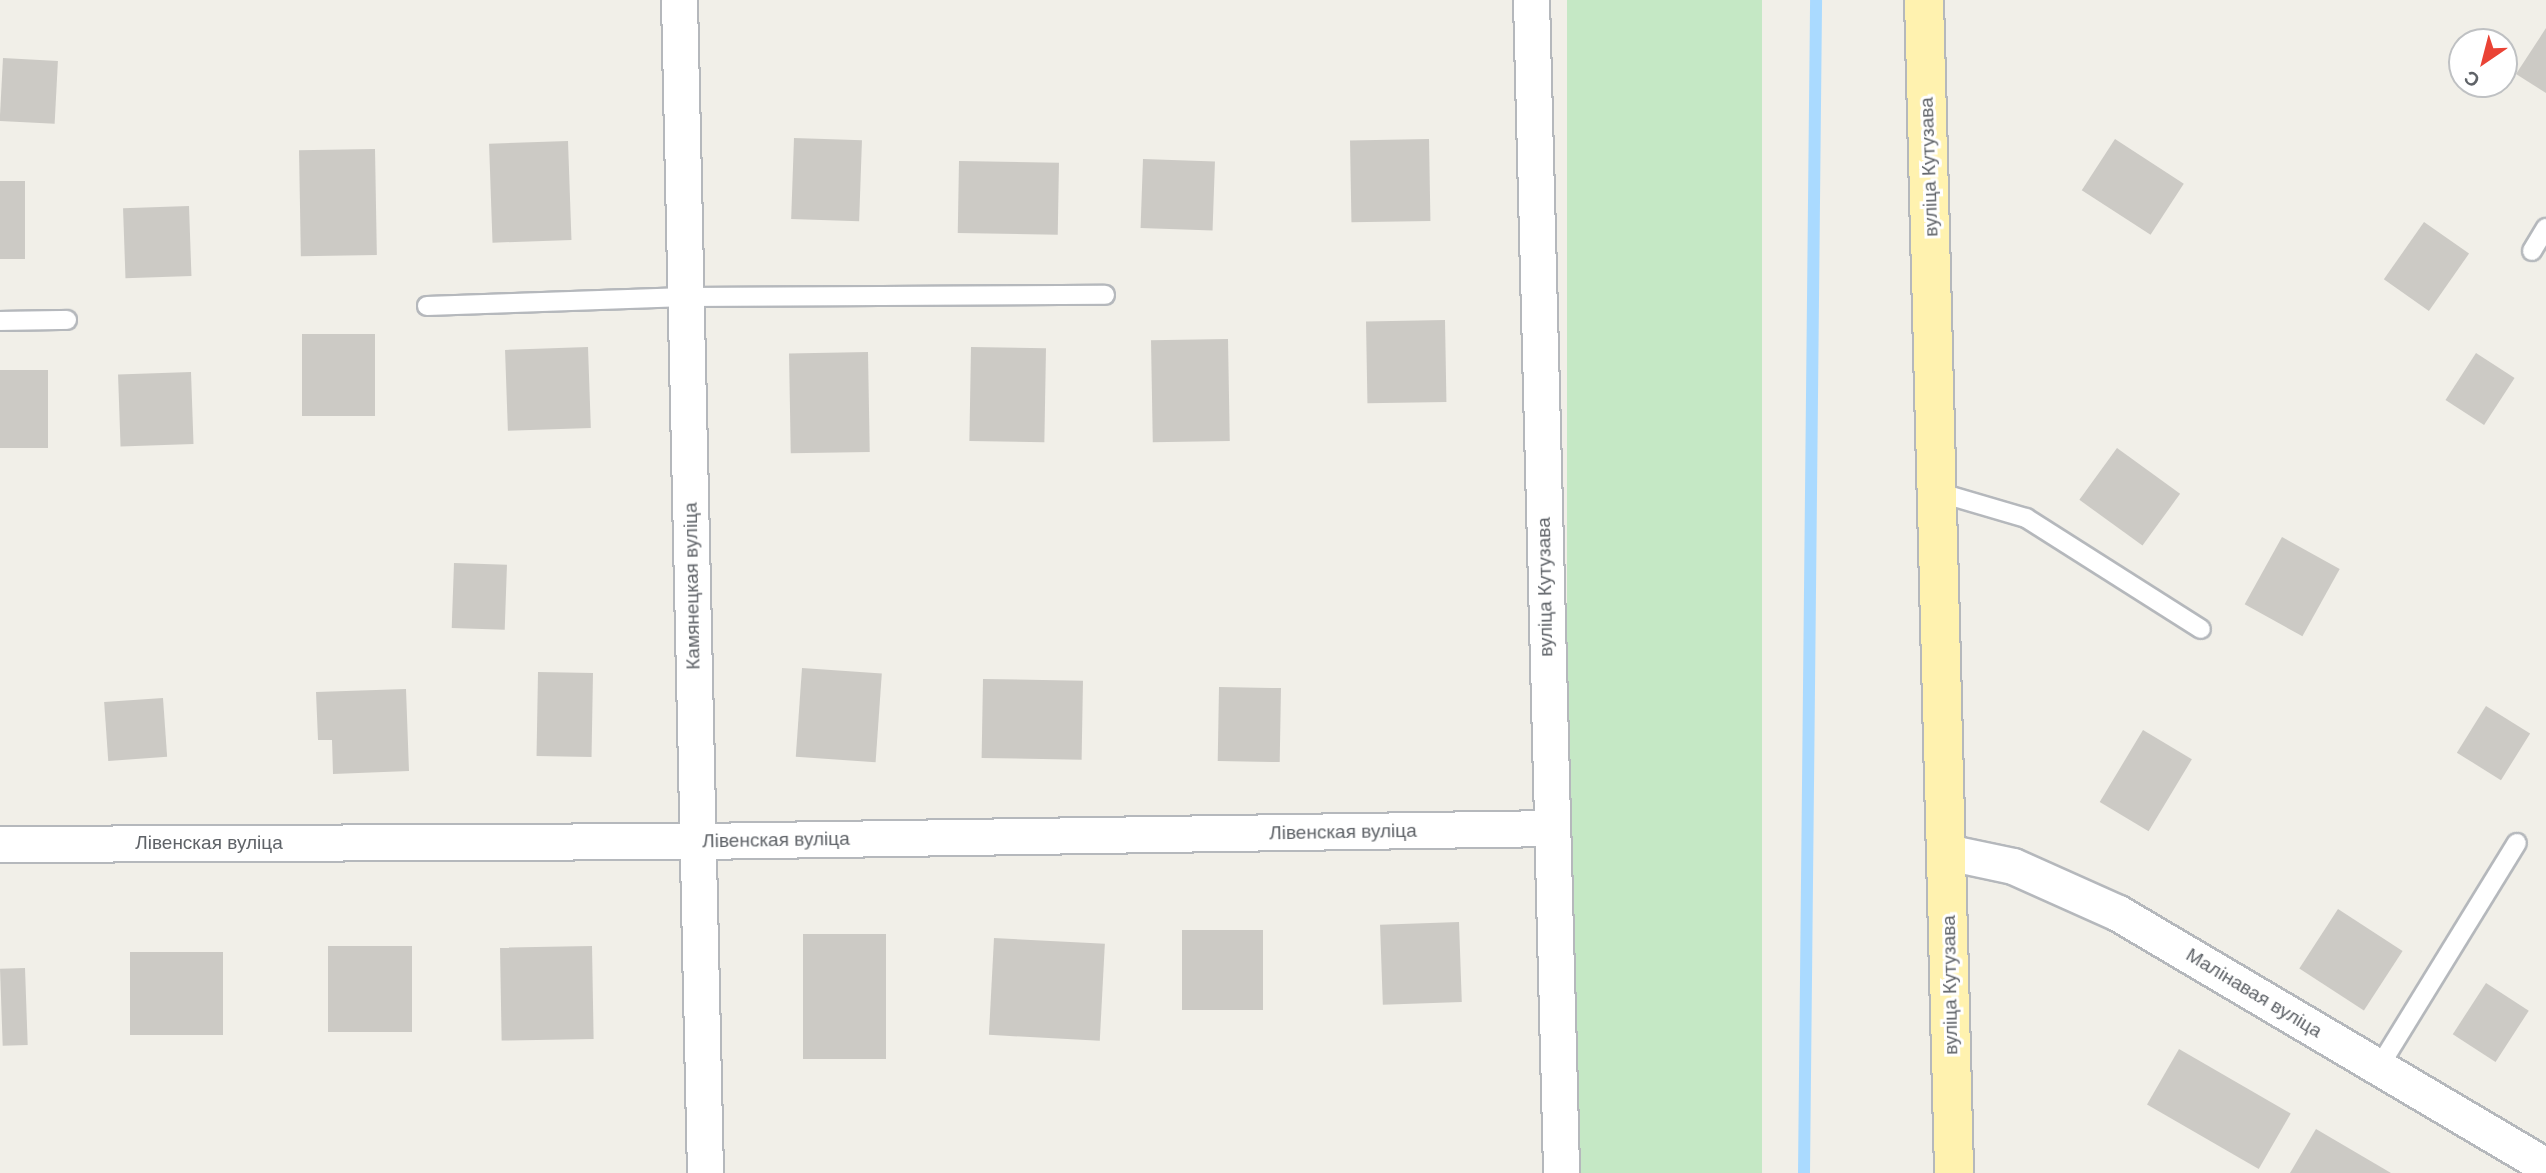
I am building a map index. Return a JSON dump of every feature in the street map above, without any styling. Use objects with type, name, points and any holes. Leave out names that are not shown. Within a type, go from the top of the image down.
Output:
[{"type":"main road","name":"вуліца Кутузава","points":[[1924,0],[1954,1173]]},
{"type":"street","name":"Камянецкая вуліца","points":[[679,0],[705,1173]]},
{"type":"street","name":"вуліца Кутузава","points":[[1531,0],[1562,1173]]},
{"type":"street","name":"Лівенская вуліца","points":[[0,844],[698,841],[1551,828]]},
{"type":"street","name":"Малінавая вуліца","points":[[1947,852],[2012,866],[2119,913],[2546,1167]]},
{"type":"lane","points":[[2532,251],[2546,228]]},
{"type":"lane","points":[[427,306],[686,297],[1105,295]]},
{"type":"lane","points":[[0,321],[68,320]]},
{"type":"lane","points":[[1937,492],[2026,518],[2201,629]]},
{"type":"lane","points":[[2379,1068],[2517,843]]},
{"type":"green space","points":[[1567,0],[1762,0],[1762,1173],[1567,1173]]},
{"type":"building","points":[[2546,28],[2546,93],[2518,75],[2518,71]]},
{"type":"building","points":[[3,58],[58,61],[55,124],[0,121]]},
{"type":"building","points":[[794,138],[862,140],[859,221],[791,219]]},
{"type":"building","points":[[1429,139],[1430,221],[1351,222],[1350,140]]},
{"type":"building","points":[[2115,139],[2184,184],[2151,235],[2082,190]]},
{"type":"building","points":[[568,141],[571,240],[493,243],[489,144]]},
{"type":"building","points":[[375,149],[377,255],[301,256],[299,150]]},
{"type":"building","points":[[1143,159],[1215,162],[1213,230],[1141,228]]},
{"type":"building","points":[[959,161],[1059,163],[1058,235],[958,233]]},
{"type":"building","points":[[0,181],[25,181],[25,259],[0,259]]},
{"type":"building","points":[[189,206],[191,276],[125,278],[123,208]]},
{"type":"building","points":[[2424,222],[2469,254],[2429,311],[2384,279]]},
{"type":"building","points":[[1445,320],[1446,402],[1367,403],[1366,321]]},
{"type":"building","points":[[302,334],[375,334],[375,416],[302,416]]},
{"type":"building","points":[[1228,339],[1230,441],[1153,442],[1151,340]]},
{"type":"building","points":[[588,347],[591,428],[508,431],[505,350]]},
{"type":"building","points":[[971,347],[1046,348],[1044,442],[969,441]]},
{"type":"building","points":[[868,352],[870,452],[791,453],[789,353]]},
{"type":"building","points":[[2476,353],[2515,378],[2484,425],[2446,400]]},
{"type":"building","points":[[0,370],[48,370],[48,448],[0,448]]},
{"type":"building","points":[[191,372],[194,444],[121,447],[118,375]]},
{"type":"building","points":[[2117,448],[2180,494],[2142,546],[2079,500]]},
{"type":"building","points":[[2282,537],[2340,569],[2302,636],[2245,604]]},
{"type":"building","points":[[454,563],[507,565],[505,630],[452,628]]},
{"type":"building","points":[[802,668],[882,674],[876,762],[796,757]]},
{"type":"building","points":[[538,672],[593,673],[592,757],[537,756]]},
{"type":"building","points":[[983,679],[1083,681],[1082,760],[982,758]]},
{"type":"building","points":[[1219,687],[1281,688],[1280,762],[1218,761]]},
{"type":"building","points":[[406,689],[409,771],[333,774],[332,740],[318,740],[316,692]]},
{"type":"building","points":[[163,698],[167,757],[108,761],[104,702]]},
{"type":"building","points":[[2486,706],[2530,734],[2501,780],[2457,753]]},
{"type":"building","points":[[2143,730],[2192,759],[2149,831],[2100,802]]},
{"type":"building","points":[[2338,909],[2403,951],[2364,1010],[2299,969]]},
{"type":"building","points":[[1459,922],[1462,1002],[1383,1005],[1380,925]]},
{"type":"building","points":[[1182,930],[1263,930],[1263,1010],[1182,1010]]},
{"type":"building","points":[[803,934],[886,934],[886,1059],[803,1059]]},
{"type":"building","points":[[994,938],[1105,944],[1100,1041],[989,1035]]},
{"type":"building","points":[[328,946],[412,946],[412,1032],[328,1032]]},
{"type":"building","points":[[592,946],[594,1039],[502,1041],[500,948]]},
{"type":"building","points":[[130,952],[223,952],[223,1035],[130,1035]]},
{"type":"building","points":[[25,968],[28,1045],[3,1046],[0,969]]},
{"type":"building","points":[[2486,983],[2529,1011],[2496,1062],[2453,1034]]},
{"type":"building","points":[[2179,1049],[2291,1114],[2259,1169],[2147,1104]]},
{"type":"building","points":[[2316,1129],[2391,1173],[2290,1173]]},
{"type":"waterway","points":[[1804,1173],[1816,0]]}]
